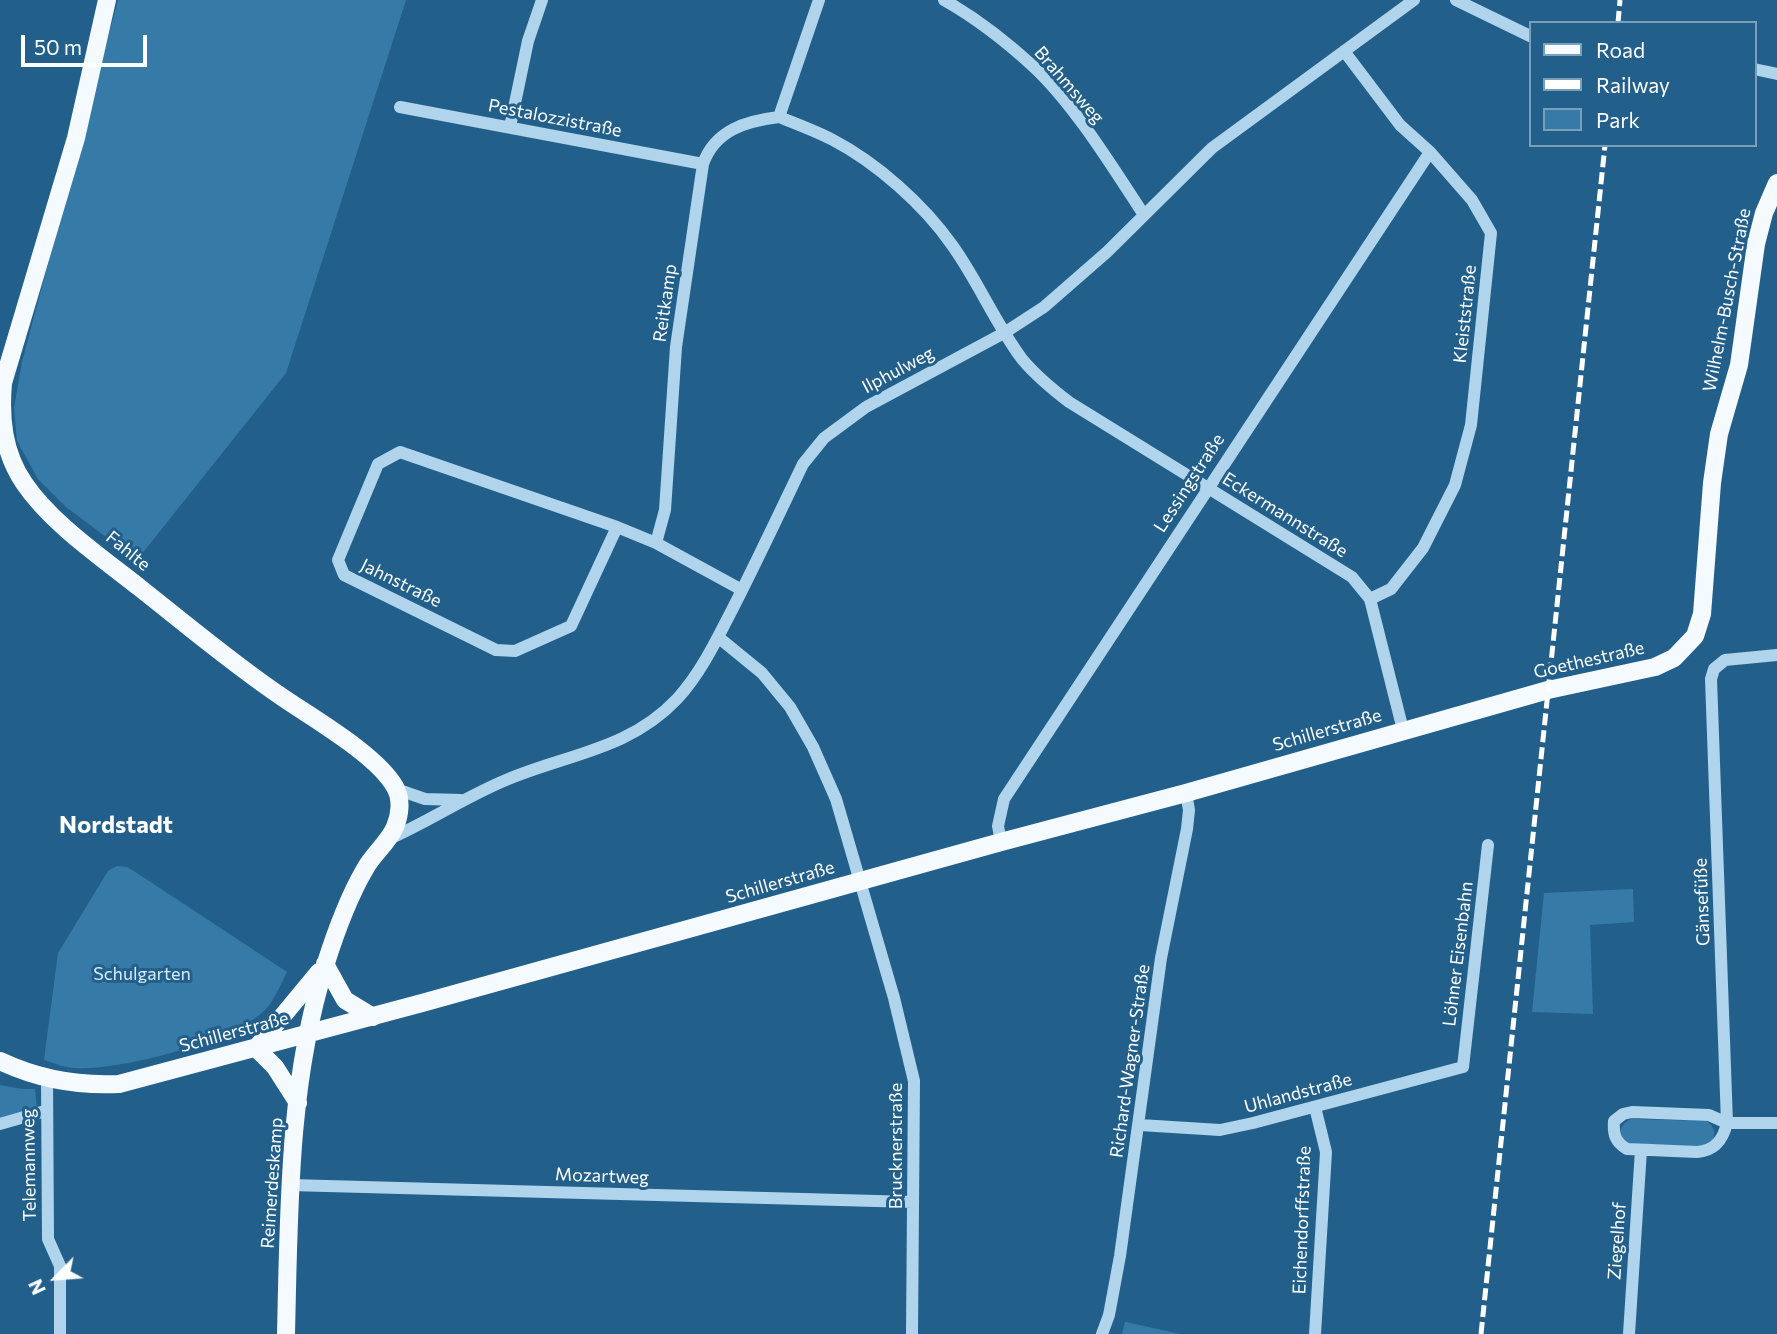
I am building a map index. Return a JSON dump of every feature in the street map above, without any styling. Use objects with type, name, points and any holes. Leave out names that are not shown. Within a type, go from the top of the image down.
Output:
[{"type":"main road","name":"Fahlte","points":[[107,0],[76,138],[3,383],[1,415],[7,448],[23,482],[53,516],[256,679],[363,755],[385,773],[396,789]]},
{"type":"main road","name":"Wilhelm-Busch-Straße","points":[[1695,636],[1704,600],[1712,483],[1719,434],[1739,365],[1756,244],[1764,213],[1777,183]]},
{"type":"main road","name":"Goethestraße","points":[[1522,697],[1655,667],[1674,658],[1695,636]]},
{"type":"main road","name":"Schillerstraße","points":[[0,1061],[21,1071],[47,1078],[90,1085],[119,1084],[373,1017],[1186,793],[1522,697]]},
{"type":"main road","points":[[307,1035],[326,964],[362,873],[394,828],[400,801],[396,789]]},
{"type":"main road","points":[[326,964],[345,1000],[373,1017]]},
{"type":"main road","points":[[298,1104],[275,1067],[256,1048],[326,964]]},
{"type":"main road","name":"Reimerdeskamp","points":[[286,1334],[290,1185],[307,1035]]},
{"type":"street","points":[[510,127],[528,41],[542,0]]},
{"type":"street","points":[[779,117],[819,0]]},
{"type":"street","name":"Brahmsweg","points":[[944,0],[1000,38],[1036,69],[1080,121],[1144,215]]},
{"type":"street","name":"Ilphulweg","points":[[387,840],[508,778],[594,751],[635,734],[657,718],[679,697],[711,651],[803,464],[824,438],[866,407],[1004,333],[1044,307],[1212,148],[1414,0]]},
{"type":"street","points":[[1456,0],[1528,35]]},
{"type":"street","name":"Kleiststraße","points":[[1344,51],[1401,125],[1430,152],[1472,200],[1491,233],[1471,425],[1455,485],[1423,548],[1391,589],[1370,599]]},
{"type":"street","points":[[1756,69],[1777,74]]},
{"type":"street","name":"Pestalozzistraße","points":[[400,107],[703,164]]},
{"type":"street","name":"Reitkamp","points":[[656,543],[665,510],[676,347],[703,164],[718,139],[736,125],[779,117]]},
{"type":"street","name":"Eckermannstraße","points":[[779,117],[834,140],[877,170],[918,204],[952,244],[1004,333],[1044,383],[1069,402],[1352,577],[1370,599],[1403,730]]},
{"type":"street","name":"Lessingstraße","points":[[1001,842],[998,826],[1004,799],[1430,152]]},
{"type":"street","name":"Jahnstraße","points":[[617,527],[571,626],[515,651],[496,650],[344,575],[338,560],[378,464],[400,452],[617,527],[656,543],[742,590]]},
{"type":"street","name":"Brucknerstraße","points":[[718,637],[762,673],[790,707],[813,747],[836,799],[894,998],[914,1081],[912,1334]]},
{"type":"street","name":"Gänsefüße","points":[[1727,1123],[1711,679],[1714,669],[1725,660],[1777,655]]},
{"type":"street","name":"Ilphulweg","points":[[396,789],[425,799],[461,800]]},
{"type":"street","name":"Richard-Wagner-Straße","points":[[1102,1334],[1109,1315],[1120,1256],[1161,958],[1187,829],[1189,810],[1186,793]]},
{"type":"street","name":"Löhner Eisenbahn","points":[[1463,1067],[1488,845]]},
{"type":"street","name":"Uhlandstraße","points":[[1140,1125],[1220,1130],[1463,1067]]},
{"type":"street","name":"Telemannweg","points":[[47,1078],[48,1239],[60,1266],[60,1334]]},
{"type":"street","name":"Eichendorffstraße","points":[[1315,1107],[1325,1152],[1315,1334]]},
{"type":"street","points":[[0,1124],[46,1111]]},
{"type":"street","points":[[1727,1123],[1720,1141],[1707,1152],[1627,1149],[1618,1143],[1614,1132],[1614,1121],[1623,1114],[1709,1115],[1727,1123],[1777,1123]]},
{"type":"street","name":"Ziegelhof","points":[[1629,1334],[1641,1150]]},
{"type":"street","name":"Mozartweg","points":[[290,1185],[914,1202]]},
{"type":"green space","points":[[118,0],[406,0],[286,373],[137,560],[66,507],[38,479],[17,441],[14,408],[22,362]]},
{"type":"green space","name":"Schulgarten","points":[[117,866],[127,867],[140,875],[287,972],[266,1009],[251,1021],[204,1043],[147,1059],[95,1068],[75,1068],[44,1060],[58,953],[108,871]]},
{"type":"green space","points":[[1633,889],[1634,922],[1590,925],[1593,1014],[1532,1012],[1544,893]]},
{"type":"green space","points":[[0,1085],[35,1089],[37,1110],[0,1123]]},
{"type":"green space","points":[[1631,1119],[1707,1121],[1713,1129],[1714,1137],[1710,1143],[1701,1147],[1631,1145],[1623,1139],[1620,1132],[1623,1125]]},
{"type":"green space","points":[[1126,1322],[1180,1334],[1122,1334]]},
{"type":"railway","points":[[1618,21],[1620,0]]},
{"type":"railway","points":[[1481,1334],[1605,147]]},
{"type":"district","name":"Nordstadt","points":[[116,825]]}]
